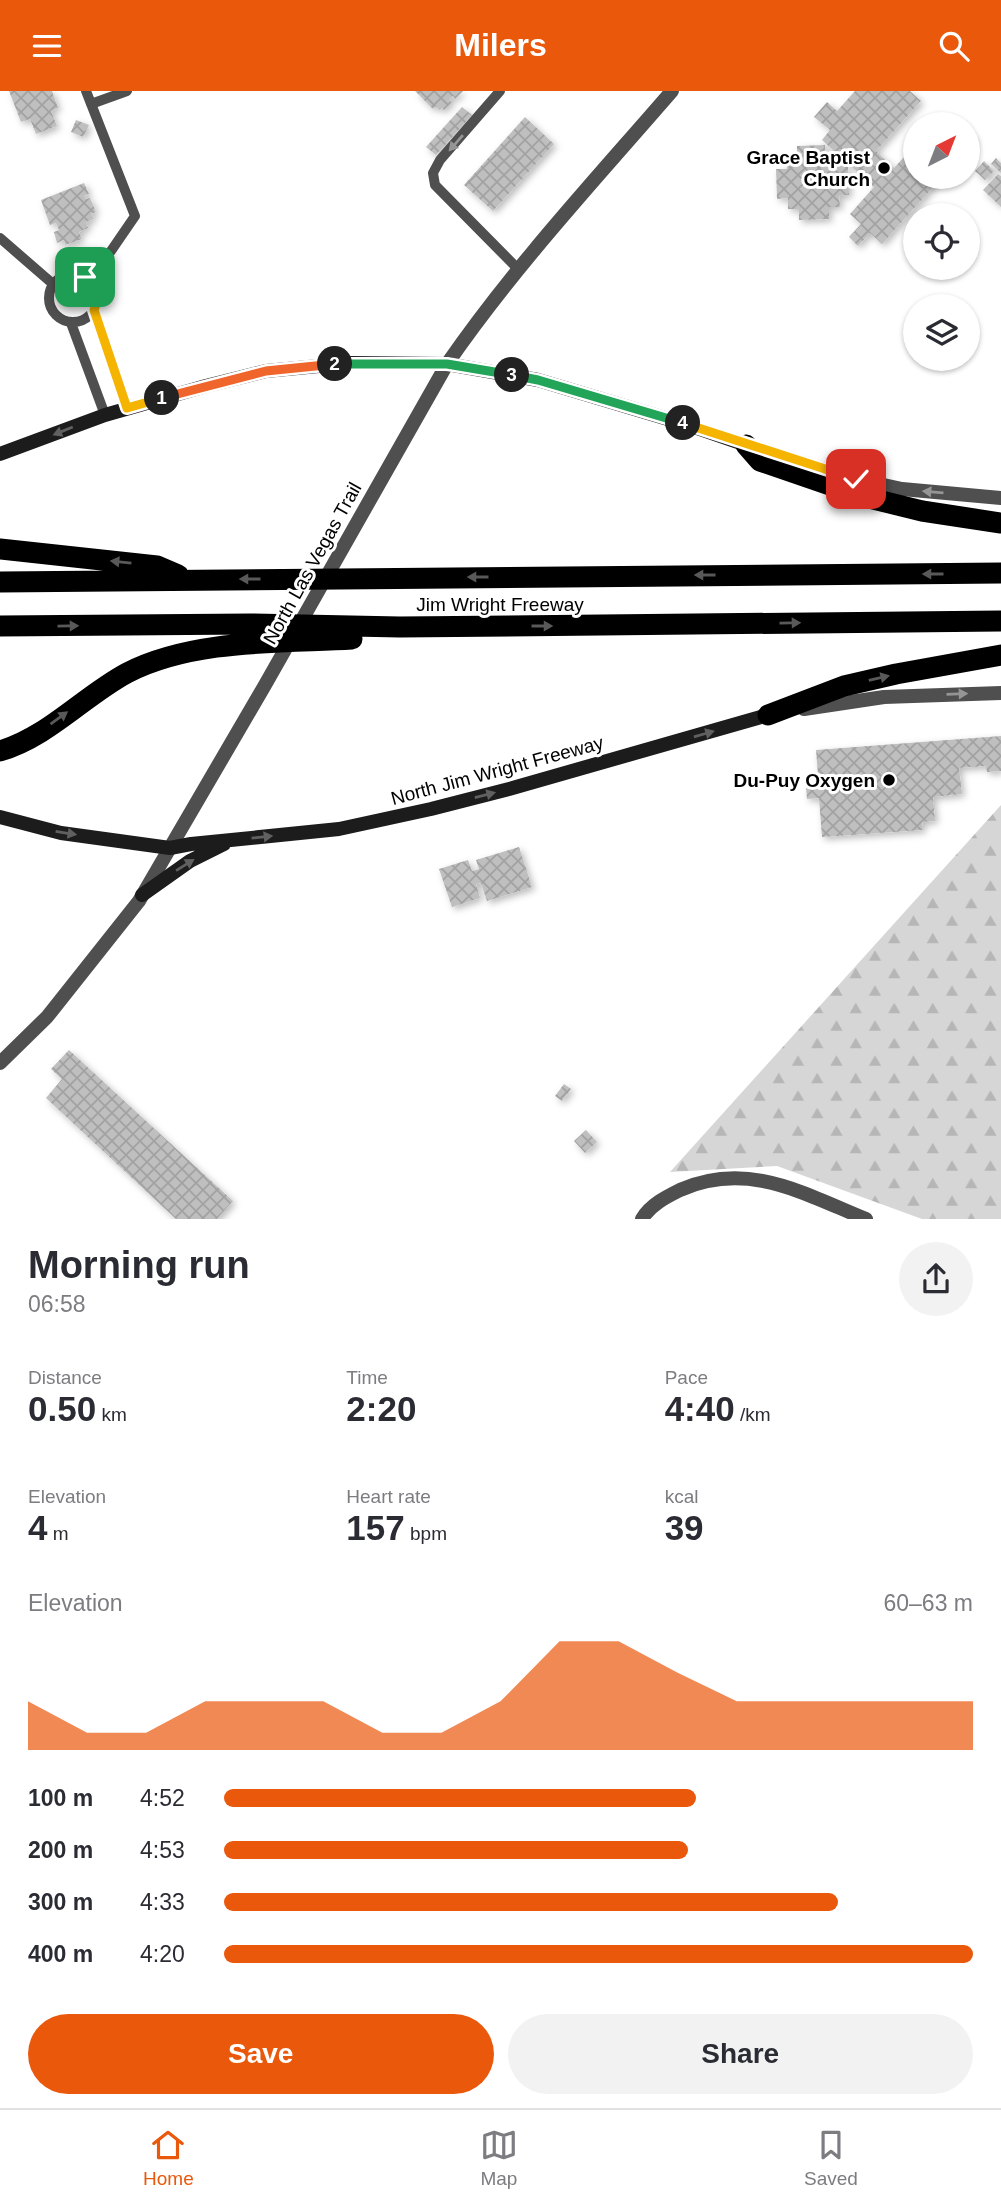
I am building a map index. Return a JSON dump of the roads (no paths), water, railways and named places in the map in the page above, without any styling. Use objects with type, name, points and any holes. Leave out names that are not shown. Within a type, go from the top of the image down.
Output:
[{"type":"highway","points":[[746,445],[760,461],[865,497],[922,511],[1001,523]]},
{"type":"highway","points":[[0,549],[157,566],[186,579]]},
{"type":"highway","name":"Jim Wright Freeway","points":[[0,582],[1001,573]]},
{"type":"highway","name":"Jim Wright Freeway","points":[[0,626],[250,624],[400,627],[1001,621]]},
{"type":"highway","points":[[0,751],[36,735],[104,686],[130,672],[175,655],[240,645],[383,637],[400,627]]},
{"type":"highway","points":[[768,715],[844,686],[1001,655]]},
{"type":"main road","points":[[0,454],[127,408],[266,371],[350,363],[447,364],[538,380],[746,445]]},
{"type":"main road","name":"North Jim Wright Freeway","points":[[0,817],[61,832],[170,848],[338,829],[522,786],[768,715]]},
{"type":"main road","points":[[142,895],[190,861],[232,840]]},
{"type":"street","points":[[85,277],[111,251],[135,216],[86,91]]},
{"type":"street","points":[[91,104],[127,91]]},
{"type":"street","points":[[500,91],[440,160],[433,173],[435,185],[518,269]]},
{"type":"street","name":"North Las Vegas Trail","points":[[0,1063],[47,1017],[142,895],[447,364],[518,269],[672,91]]},
{"type":"street","points":[[0,238],[53,284]]},
{"type":"street","points":[[71,274],[85,277],[96,288],[97,303],[94,310],[85,320],[71,323],[58,317],[48,298],[53,284],[71,274]]},
{"type":"street","points":[[94,310],[127,408]]},
{"type":"street","points":[[71,323],[105,415]]},
{"type":"street","points":[[746,445],[856,479],[902,489],[1001,498]]},
{"type":"street","name":"North Jim Wright Freeway","points":[[768,715],[884,697],[1001,694]]},
{"type":"street","points":[[642,1219],[655,1205],[672,1194],[720,1178],[746,1178],[782,1185],[866,1219]]},
{"type":"place","name":"Grace Baptist Church","points":[[884,168]]},
{"type":"place","name":"Du-Puy Oxygen","points":[[889,780]]}]
